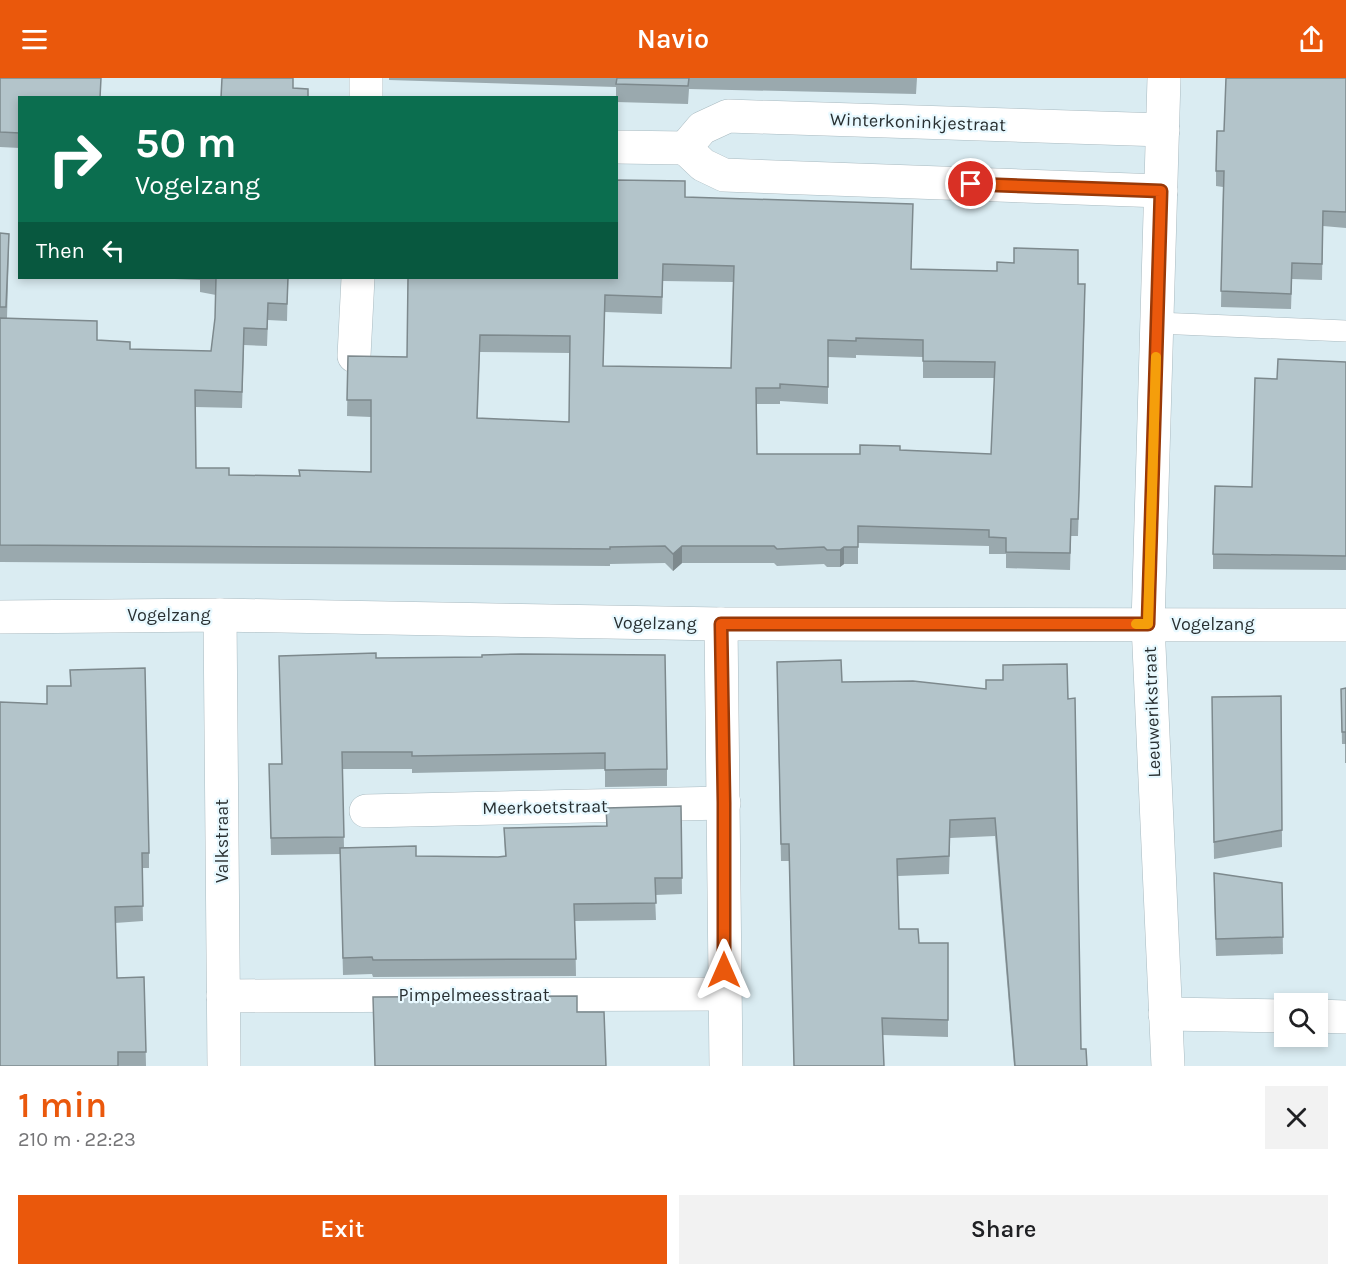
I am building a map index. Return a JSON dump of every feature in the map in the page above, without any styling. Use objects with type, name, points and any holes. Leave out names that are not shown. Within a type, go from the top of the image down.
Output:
[{"type":"street","points":[[366,78],[366,96]]},
{"type":"street","name":"Leeuwerikstraat","points":[[1164,78],[1148,624],[1168,1066]]},
{"type":"street","name":"Winterkoninkjestraat","points":[[685,148],[702,128],[728,116],[1163,130]]},
{"type":"street","points":[[618,147],[685,148],[703,165],[724,175],[1161,191]]},
{"type":"street","points":[[354,356],[358,279]]},
{"type":"street","name":"Vogelzang","points":[[0,617],[220,615],[721,624],[1346,625]]},
{"type":"street","name":"Valkstraat","points":[[220,615],[224,1066]]},
{"type":"street","points":[[721,624],[726,1066]]},
{"type":"street","name":"Meerkoetstraat","points":[[366,811],[724,803]]},
{"type":"street","name":"Pimpelmeesstraat","points":[[223,996],[724,994]]},
{"type":"street","points":[[1165,1014],[1274,1016]]},
{"type":"street","points":[[1328,1017],[1346,1017]]},
{"type":"lane","points":[[1157,323],[1346,331]]},
{"type":"building","points":[[0,78],[101,78],[100,96],[18,96],[18,133],[0,132]]},
{"type":"building","points":[[222,78],[293,78],[293,88],[308,89],[308,96],[221,96]]},
{"type":"building","points":[[617,78],[689,78],[688,86],[616,84]]},
{"type":"building","points":[[1226,78],[1346,78],[1346,212],[1323,211],[1322,264],[1292,263],[1291,294],[1221,291],[1224,171],[1216,171],[1217,131],[1224,131]]},
{"type":"building","points":[[618,180],[685,181],[685,197],[913,204],[911,269],[997,271],[997,262],[1014,263],[1014,248],[1078,250],[1078,284],[1085,284],[1078,519],[1071,519],[1070,553],[1006,552],[1006,538],[989,537],[989,530],[858,526],[858,547],[844,547],[840,550],[827,550],[824,547],[777,549],[774,546],[682,546],[673,554],[665,546],[610,547],[610,549],[0,545],[0,318],[97,321],[97,340],[130,342],[130,349],[211,351],[216,279],[288,279],[287,304],[268,303],[267,329],[244,328],[242,392],[195,390],[196,468],[229,468],[229,475],[300,476],[299,470],[371,472],[371,400],[347,400],[348,356],[407,357],[408,279],[618,279]],"holes":[[[663,264],[734,266],[731,368],[603,366],[605,295],[662,297]],[[480,335],[570,336],[569,422],[477,418]],[[856,338],[923,340],[923,361],[995,362],[991,454],[900,450],[900,446],[860,445],[860,454],[757,454],[756,388],[780,388],[780,384],[828,387],[828,340],[856,341]]]},
{"type":"building","points":[[0,233],[9,234],[6,307],[0,307]]},
{"type":"building","points":[[1278,359],[1346,362],[1346,556],[1213,554],[1215,486],[1252,487],[1255,378],[1277,379]]},
{"type":"building","points":[[376,653],[376,658],[482,657],[482,655],[521,654],[665,655],[667,769],[605,770],[605,753],[412,756],[412,752],[342,752],[344,837],[271,838],[269,764],[282,764],[279,656]]},
{"type":"building","points":[[841,660],[842,682],[913,681],[986,689],[986,680],[1003,680],[1003,665],[1067,664],[1068,699],[1075,698],[1081,1049],[1086,1049],[1087,1066],[1015,1066],[995,818],[950,820],[949,856],[897,859],[899,929],[918,929],[919,943],[948,943],[948,1020],[882,1018],[884,1066],[794,1066],[789,844],[781,844],[777,662]]},
{"type":"building","points":[[145,668],[149,853],[142,853],[143,906],[115,907],[117,978],[144,977],[146,1052],[118,1052],[118,1066],[0,1066],[0,702],[47,704],[47,686],[71,686],[70,670]]},
{"type":"building","points":[[1346,688],[1346,732],[1342,732],[1341,689]]},
{"type":"building","points":[[1281,696],[1282,830],[1214,842],[1212,697]]},
{"type":"building","points":[[681,806],[682,878],[655,878],[656,903],[574,904],[576,959],[373,960],[372,957],[343,958],[340,848],[416,846],[416,856],[498,857],[506,856],[504,828],[607,826],[606,808]]},
{"type":"building","points":[[1214,873],[1282,883],[1283,937],[1216,939]]},
{"type":"building","points":[[577,996],[577,1012],[604,1012],[606,1066],[375,1066],[373,997]]},
{"type":"slow traffic","points":[[1136,624],[1148,624],[1156,357]]},
{"type":"route","points":[[724,970],[721,624],[1148,624],[1161,191],[971,184]]}]
